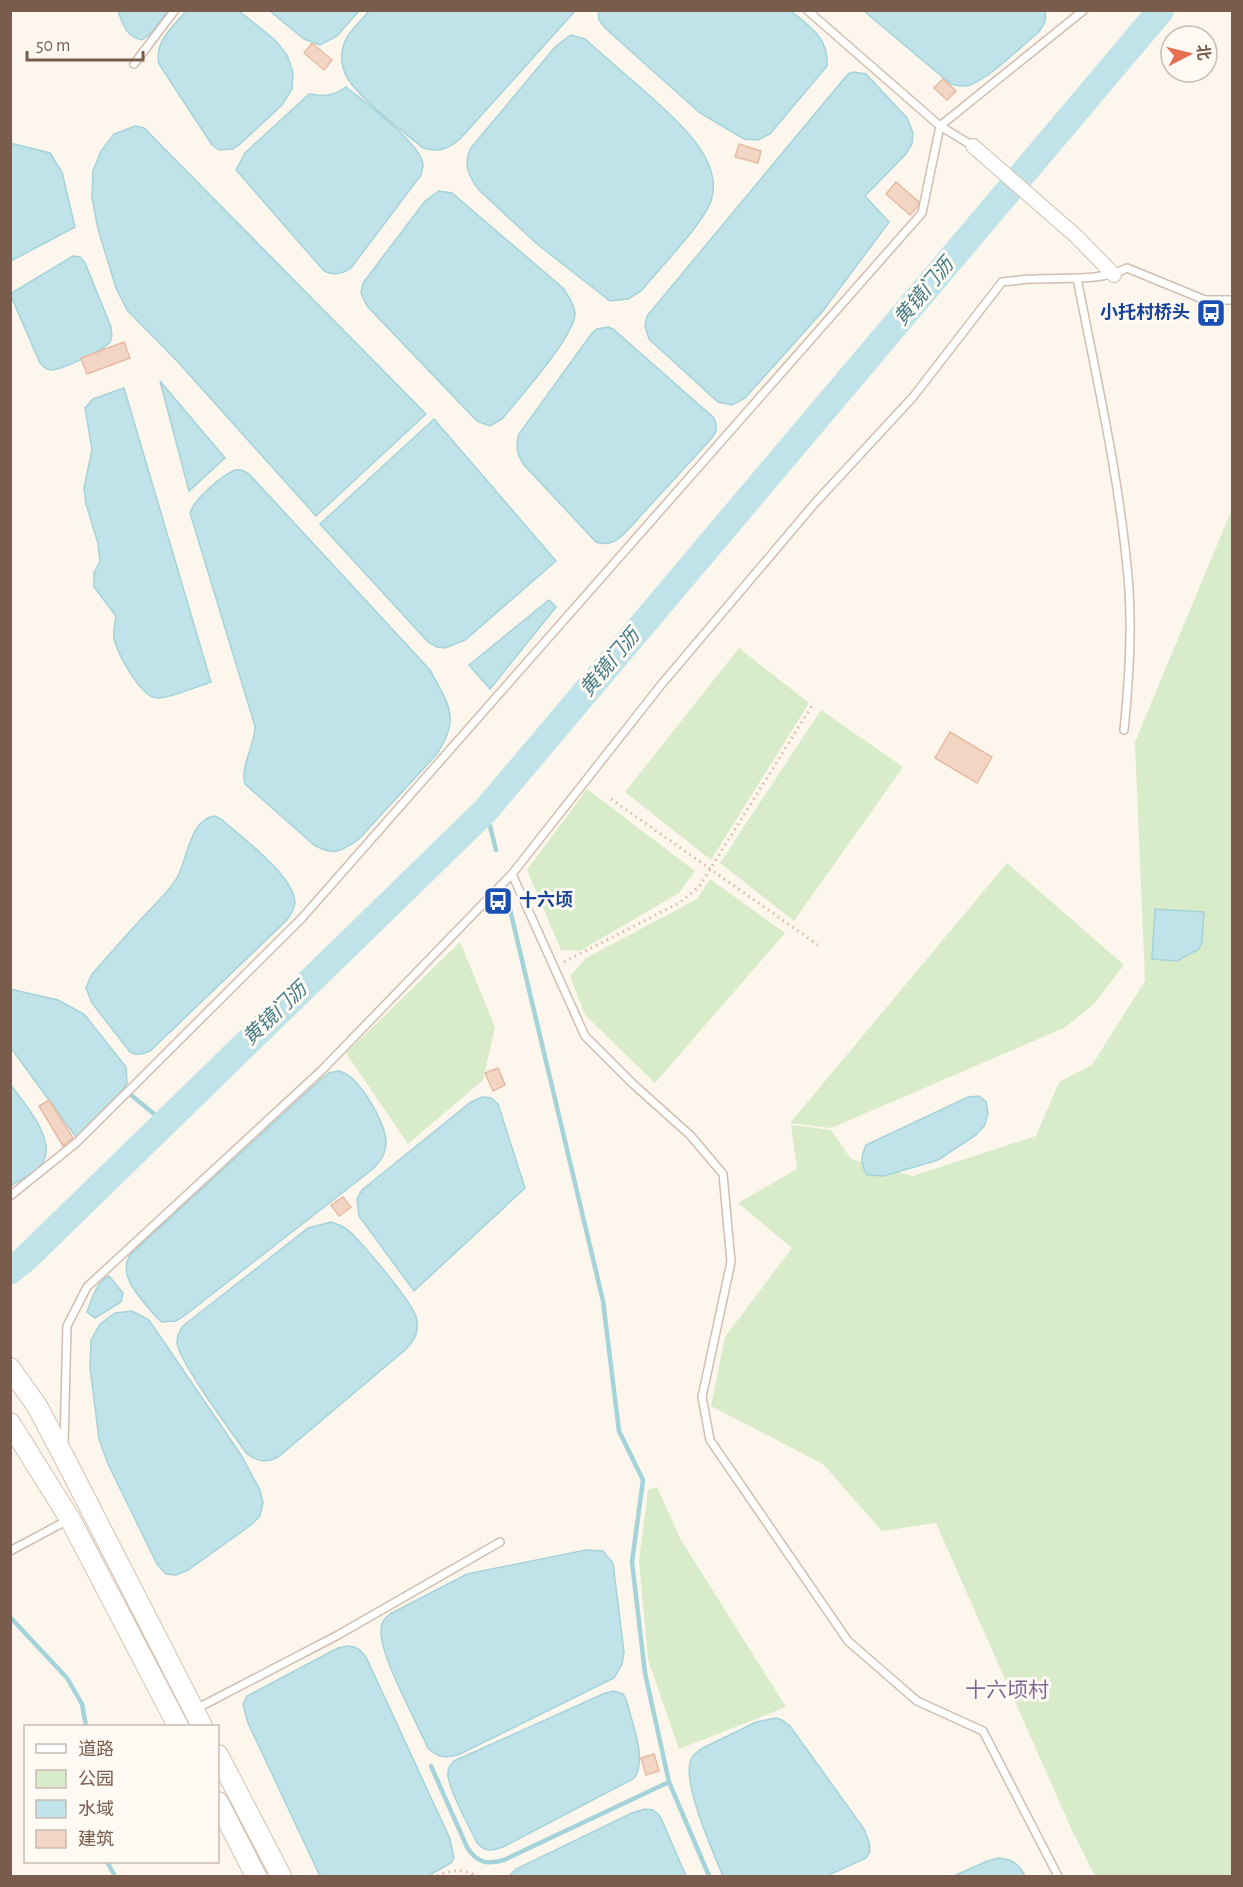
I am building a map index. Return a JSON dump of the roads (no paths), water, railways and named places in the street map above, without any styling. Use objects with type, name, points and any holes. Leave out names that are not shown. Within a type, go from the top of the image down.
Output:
[{"type":"main road","points":[[10,1368],[37,1406],[64,1457],[70,1519],[177,1725]]},
{"type":"main road","points":[[11,1423],[67,1491],[198,1718]]},
{"type":"main road","points":[[219,1757],[281,1876]]},
{"type":"main road","points":[[219,1804],[256,1876]]},
{"type":"street","points":[[973,146],[1077,237],[1114,274]]},
{"type":"lane","points":[[134,64],[175,10]]},
{"type":"lane","points":[[807,10],[940,126],[973,146]]},
{"type":"lane","points":[[10,1196],[76,1143],[302,918],[922,213],[940,126],[1084,10]]},
{"type":"lane","points":[[64,1457],[67,1326],[87,1287],[322,1070],[512,874],[661,685],[815,503],[913,397],[1002,282],[1114,274],[1127,268],[1205,300],[1233,300]]},
{"type":"lane","points":[[1077,278],[1117,486],[1129,588],[1130,669],[1124,730]]},
{"type":"lane","points":[[512,874],[585,1036],[633,1084],[690,1135],[723,1174],[731,1262],[702,1397],[710,1440],[848,1641],[917,1701],[983,1731],[1058,1876]]},
{"type":"lane","points":[[10,1551],[70,1519]]},
{"type":"lane","points":[[198,1718],[500,1542]]},
{"type":"water","points":[[370,10],[575,11],[460,139],[447,148],[434,150],[423,148],[383,115],[354,88],[345,73],[342,59],[343,46],[353,29]]},
{"type":"water","points":[[598,10],[791,11],[817,34],[825,48],[827,66],[770,134],[758,140],[744,139],[700,113],[605,28],[599,20]]},
{"type":"water","points":[[118,11],[168,11],[150,34],[142,40],[129,33]]},
{"type":"water","points":[[186,11],[239,11],[275,40],[287,55],[293,72],[292,89],[282,105],[233,149],[219,150],[212,145],[159,64],[159,48],[162,41]]},
{"type":"water","points":[[270,11],[359,11],[337,36],[320,45],[304,39]]},
{"type":"water","points":[[864,11],[1045,11],[1046,17],[1038,33],[987,76],[963,86],[951,84]]},
{"type":"water","points":[[571,35],[585,39],[679,123],[703,152],[710,168],[713,185],[711,201],[706,211],[690,234],[641,291],[628,299],[610,301],[537,244],[479,190],[468,171],[467,160],[470,149],[556,46]]},
{"type":"water","points":[[853,72],[866,74],[907,118],[913,133],[912,144],[905,155],[865,196],[889,222],[822,312],[745,398],[732,405],[718,402],[649,339],[645,326],[647,316],[848,74]]},
{"type":"water","points":[[346,87],[403,135],[420,156],[423,165],[421,175],[351,268],[335,274],[324,271],[236,170],[245,153],[309,94],[329,95]]},
{"type":"water","points":[[135,126],[144,128],[426,414],[316,516],[178,362],[127,310],[116,288],[98,229],[92,198],[93,171],[101,151],[114,134]]},
{"type":"water","points":[[10,143],[50,153],[62,172],[75,227],[11,261]]},
{"type":"water","points":[[439,191],[452,193],[563,288],[575,313],[573,323],[557,351],[502,419],[490,426],[477,421],[367,306],[361,293],[363,283],[425,201]]},
{"type":"water","points":[[73,256],[80,257],[85,263],[111,327],[111,339],[107,345],[89,356],[49,370],[40,363],[10,294]]},
{"type":"water","points":[[608,327],[714,418],[716,432],[624,534],[604,544],[596,542],[525,466],[517,443],[519,434],[592,333],[597,329]]},
{"type":"water","points":[[160,381],[225,458],[189,491]]},
{"type":"water","points":[[124,388],[211,682],[162,698],[151,696],[144,691],[131,674],[114,639],[116,616],[94,587],[94,573],[100,561],[98,543],[86,504],[84,488],[92,450],[85,408],[93,399]]},
{"type":"water","points":[[434,419],[556,561],[465,640],[445,648],[428,642],[320,524]]},
{"type":"water","points":[[235,470],[242,470],[249,474],[430,670],[450,712],[448,731],[436,755],[358,840],[337,851],[327,851],[314,845],[245,784],[244,770],[255,726],[190,513],[209,488]]},
{"type":"water","points":[[549,600],[556,607],[490,689],[469,665]]},
{"type":"water","points":[[215,816],[253,846],[277,869],[293,892],[294,908],[287,920],[150,1051],[140,1054],[130,1052],[92,1003],[86,988],[92,974],[175,881],[191,840],[200,824],[207,818]]},
{"type":"water","points":[[1155,909],[1204,912],[1202,942],[1199,949],[1177,961],[1152,959]]},
{"type":"water","points":[[10,989],[58,1000],[84,1014],[126,1067],[127,1083],[120,1094],[76,1137],[11,1048]]},
{"type":"water","points":[[338,1071],[354,1080],[362,1089],[382,1124],[386,1143],[381,1159],[374,1168],[184,1316],[176,1321],[162,1322],[138,1295],[128,1279],[127,1262],[131,1254],[318,1082],[329,1073]]},
{"type":"water","points":[[10,1084],[38,1124],[46,1147],[45,1158],[39,1167],[11,1186]]},
{"type":"water","points":[[979,1096],[986,1102],[988,1113],[985,1125],[976,1135],[938,1160],[884,1176],[867,1175],[862,1160],[866,1145],[968,1097]]},
{"type":"water","points":[[482,1097],[491,1098],[498,1104],[525,1188],[414,1291],[359,1216],[357,1199],[362,1190],[471,1102]]},
{"type":"water","points":[[331,1222],[348,1230],[396,1286],[416,1317],[416,1335],[405,1350],[278,1457],[266,1461],[258,1460],[247,1454],[196,1381],[180,1352],[177,1343],[179,1332],[183,1326],[308,1228]]},
{"type":"water","points":[[109,1276],[123,1293],[121,1302],[95,1318],[87,1312],[101,1282]]},
{"type":"water","points":[[132,1311],[149,1320],[241,1455],[260,1490],[263,1503],[260,1516],[251,1525],[188,1570],[176,1575],[166,1574],[157,1564],[108,1464],[99,1439],[90,1367],[91,1340],[100,1324],[115,1313]]},
{"type":"water","points":[[586,1550],[603,1551],[613,1563],[624,1652],[622,1664],[614,1678],[458,1755],[449,1757],[435,1754],[428,1748],[386,1655],[381,1630],[385,1619],[390,1614],[467,1574]]},
{"type":"water","points":[[349,1646],[360,1650],[367,1659],[450,1839],[454,1858],[451,1863],[428,1876],[320,1876],[248,1723],[243,1704],[247,1696],[338,1648]]},
{"type":"water","points":[[613,1691],[623,1694],[626,1699],[637,1741],[639,1763],[633,1779],[503,1847],[488,1850],[480,1846],[451,1788],[448,1773],[451,1764]]},
{"type":"water","points":[[776,1718],[790,1726],[864,1829],[870,1851],[866,1858],[827,1876],[723,1876],[695,1803],[689,1774],[691,1761],[701,1749],[756,1722]]},
{"type":"water","points":[[645,1809],[653,1810],[660,1816],[686,1876],[509,1876],[516,1869],[632,1813]]},
{"type":"water","points":[[998,1858],[1014,1863],[1025,1876],[954,1876],[985,1862]]},
{"type":"waterway","name":"黄镜门沥","points":[[10,1271],[25,1259],[486,810],[1161,10]]},
{"type":"waterway","points":[[486,810],[496,850]]},
{"type":"waterway","points":[[507,897],[603,1301],[619,1431],[643,1480],[632,1562],[645,1673],[669,1782],[709,1876]]},
{"type":"waterway","points":[[125,1090],[165,1123]]},
{"type":"waterway","points":[[10,1617],[67,1678],[82,1704],[86,1725]]},
{"type":"waterway","points":[[431,1766],[467,1847],[475,1856],[487,1862],[504,1860],[669,1782]]},
{"type":"waterway","points":[[108,1863],[115,1876]]},
{"type":"place","name":"小托村桥头","points":[[1211,313]]},
{"type":"place","name":"十六顷","points":[[498,901]]},
{"type":"district","name":"十六顷村","points":[[1007,1690]]}]
